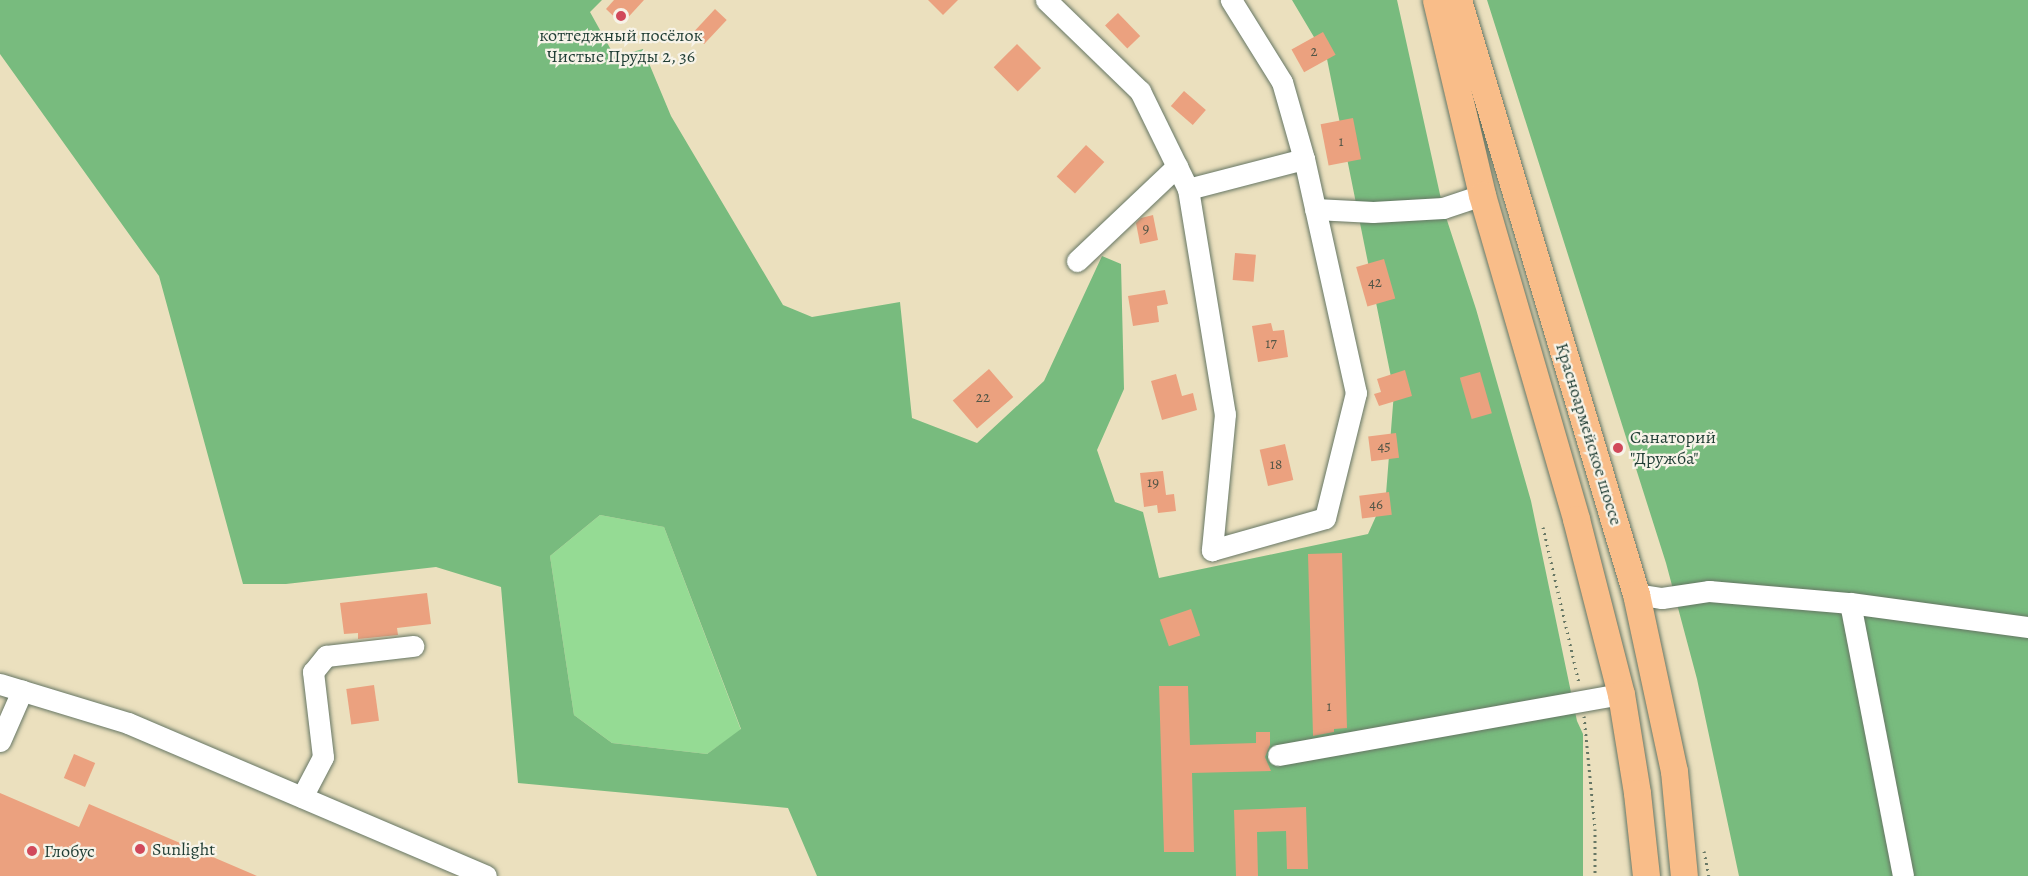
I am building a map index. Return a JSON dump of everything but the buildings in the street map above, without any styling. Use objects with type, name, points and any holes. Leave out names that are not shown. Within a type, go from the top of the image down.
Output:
[{"type":"main road","name":"Красноармейское шоссе","points":[[1436,0],[1482,195],[1576,519],[1621,694],[1637,793],[1646,876]]},
{"type":"main road","name":"Красноармейское шоссе","points":[[1458,0],[1636,594],[1674,771],[1684,876]]},
{"type":"main road","points":[[1674,771],[1700,876]]},
{"type":"main road","points":[[1636,876],[1637,793]]},
{"type":"street","points":[[1046,0],[1140,91],[1188,189],[1225,414],[1212,550],[1325,518],[1356,393],[1304,159],[1282,82],[1232,0]]},
{"type":"street","points":[[1188,189],[1304,159]]},
{"type":"street","points":[[1077,261],[1177,166]]},
{"type":"street","points":[[1315,209],[1374,212],[1443,208],[1482,195]]},
{"type":"street","points":[[1636,594],[1662,598],[1709,591],[1850,603],[2028,627]]},
{"type":"street","points":[[1850,603],[1903,876]]},
{"type":"street","points":[[302,797],[323,757],[313,672],[326,656],[413,646]]},
{"type":"street","points":[[0,684],[128,723],[486,876]]},
{"type":"street","points":[[0,741],[22,691]]},
{"type":"street","points":[[1278,755],[1621,694]]},
{"type":"green space","points":[[0,0],[602,0],[590,12],[615,57],[643,49],[671,116],[783,305],[812,317],[900,302],[912,418],[977,443],[1044,381],[1102,256],[1121,264],[1124,389],[1097,450],[1115,502],[1143,512],[1159,578],[1368,534],[1386,494],[1394,392],[1327,59],[1292,0],[1397,0],[1443,208],[1476,309],[1531,501],[1577,721],[1583,734],[1583,876],[817,876],[788,808],[518,783],[501,587],[436,567],[286,584],[243,584],[159,276],[0,54]],"holes":[[[600,515],[664,527],[741,729],[707,754],[612,743],[574,715],[550,556]]]},
{"type":"green space","points":[[1487,0],[2028,0],[2028,876],[1739,876],[1697,679],[1666,563]]},
{"type":"green space","points":[[600,515],[664,527],[741,730],[707,754],[612,743],[574,715],[550,556]]},
{"type":"place","name":"коттеджный посёлок Чистые Пруды 2, 36","points":[[621,16]]},
{"type":"place","name":"Санаторий \"Дружба\"","points":[[1618,448]]},
{"type":"place","name":"Sunlight","points":[[140,849]]},
{"type":"place","name":"Глобус","points":[[32,851]]}]
